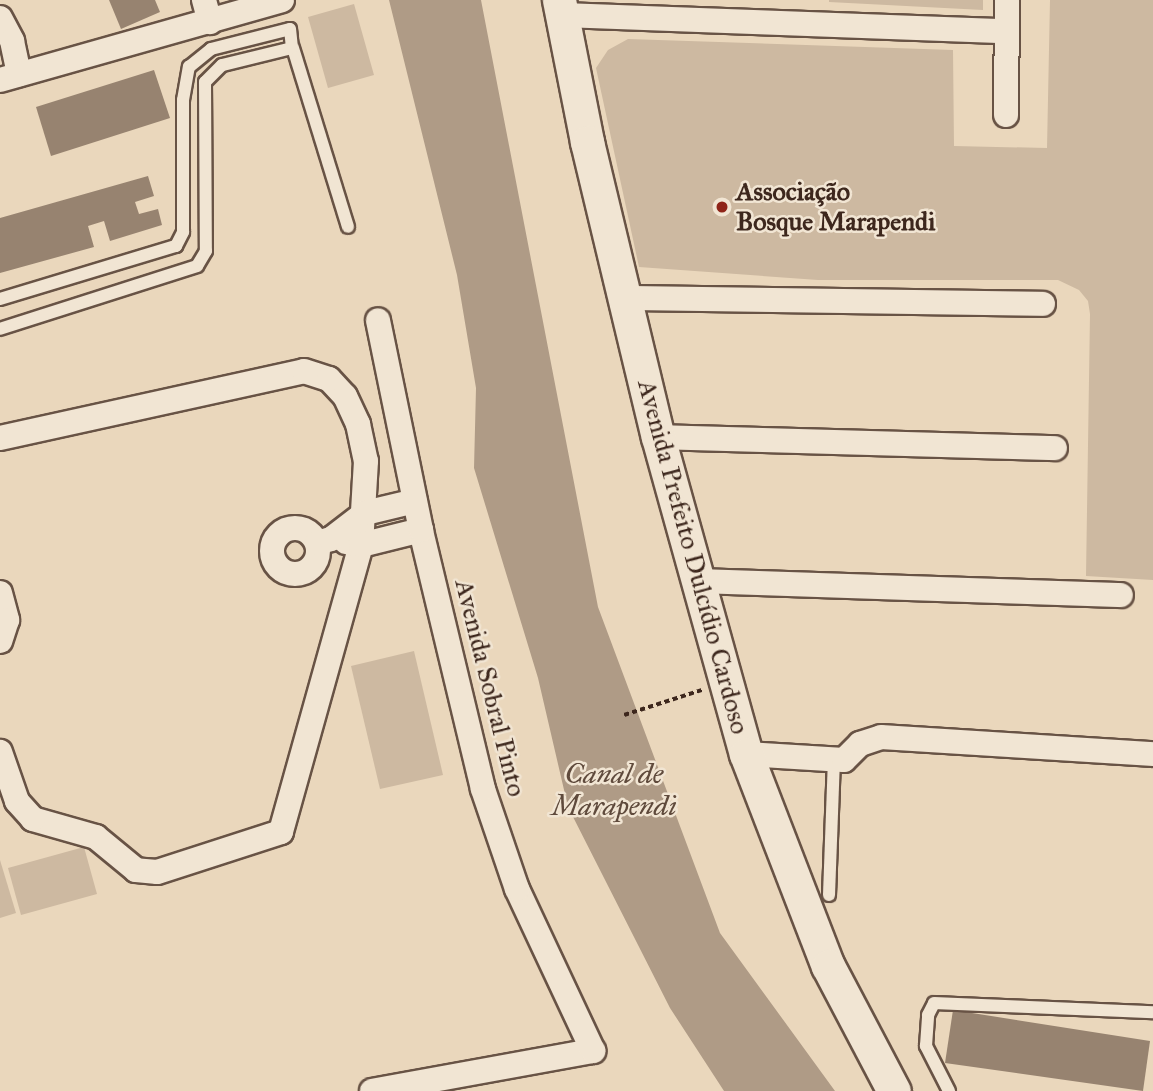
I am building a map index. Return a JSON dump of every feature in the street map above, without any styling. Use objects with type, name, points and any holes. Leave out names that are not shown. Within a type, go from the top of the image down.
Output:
[{"type":"street","points":[[0,18],[12,41],[10,77],[207,11],[282,0]]},
{"type":"street","points":[[1006,115],[1007,0]]},
{"type":"street","points":[[560,7],[1007,31]]},
{"type":"street","name":"Avenida Prefeito Dulcídio Cardoso","points":[[560,7],[658,437],[724,683],[746,754],[828,966],[894,1091]]},
{"type":"street","points":[[626,298],[1043,304]]},
{"type":"street","name":"Avenida Sobral Pinto","points":[[372,1091],[592,1053],[504,855],[452,669],[378,320]]},
{"type":"street","points":[[0,438],[304,371],[329,379],[345,396],[358,424],[366,461],[361,545],[286,824],[275,837],[157,872],[136,870],[96,837],[33,819],[17,801],[0,752]]},
{"type":"street","points":[[658,437],[1055,448]]},
{"type":"street","points":[[415,501],[365,513],[324,541],[361,545],[421,530]]},
{"type":"street","points":[[695,581],[1121,596]]},
{"type":"street","points":[[0,593],[7,621],[0,640]]},
{"type":"street","points":[[746,754],[834,761],[852,756],[870,738],[881,737],[1153,754]]},
{"type":"lane","points":[[0,299],[176,246],[183,232],[183,100],[189,67],[211,49],[288,29],[348,228]]},
{"type":"lane","points":[[0,329],[197,266],[206,251],[205,82],[222,65],[293,48]]},
{"type":"lane","points":[[829,895],[834,761]]},
{"type":"lane","points":[[949,1091],[926,1046],[928,1014],[934,1003],[1153,1012]]},
{"type":"path","points":[[624,715],[724,683]]},
{"type":"shaded area","points":[[983,0],[983,10],[829,2]]},
{"type":"shaded area","points":[[1050,0],[1153,0],[1153,580],[1086,576],[1090,314],[1088,301],[1079,290],[1058,280],[818,280],[639,267],[596,68],[608,50],[628,39],[953,50],[954,146],[1047,148]]},
{"type":"shaded area","points":[[354,4],[374,75],[328,88],[308,17]]},
{"type":"shaded area","points":[[414,651],[443,775],[380,789],[351,666]]},
{"type":"shaded area","points":[[84,847],[97,894],[21,915],[8,868]]},
{"type":"shaded area","points":[[0,860],[16,913],[0,918]]},
{"type":"water","name":"Canal de Marapendi","points":[[389,0],[481,0],[598,607],[720,933],[835,1091],[724,1091],[670,1008],[568,807],[538,678],[474,468],[476,388],[457,275]]},
{"type":"building","points":[[109,0],[155,0],[160,12],[121,29]]},
{"type":"building","points":[[154,70],[170,118],[51,156],[36,107]]},
{"type":"building","points":[[148,176],[154,196],[135,202],[139,214],[158,209],[162,225],[110,241],[104,221],[88,226],[94,247],[0,273],[0,218]]},
{"type":"building","points":[[953,1010],[1150,1041],[1143,1091],[945,1063]]},
{"type":"place","name":"Associação Bosque Marapendi","points":[[722,207]]}]
